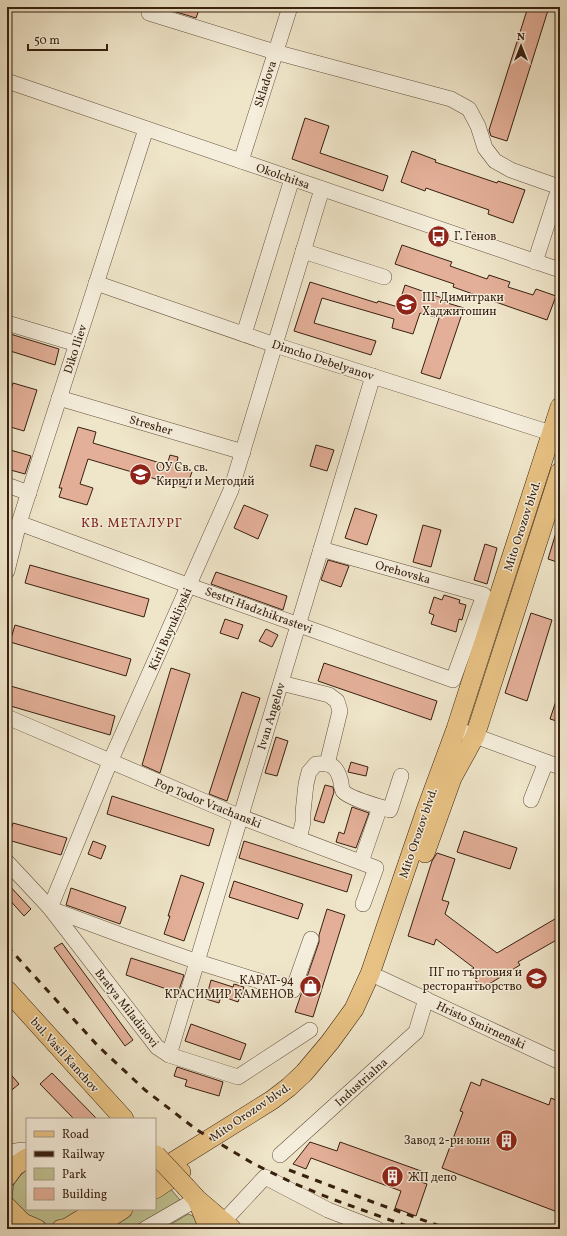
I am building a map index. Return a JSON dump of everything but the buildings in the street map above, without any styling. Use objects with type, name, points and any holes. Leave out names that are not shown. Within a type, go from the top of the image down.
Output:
[{"type":"main road","name":"Mito Orozov blvd.","points":[[156,1172],[289,1088],[308,1068],[354,1009],[370,974],[456,729],[560,407]]},
{"type":"main road","name":"Mito Orozov blvd.","points":[[156,1188],[264,1120],[294,1098],[310,1083],[336,1052],[349,1035],[362,1012],[380,978],[452,778],[475,736],[560,472]]},
{"type":"main road","name":"bul. Vasil Kanchov","points":[[7,990],[123,1118]]},
{"type":"main road","points":[[97,1089],[106,1108],[106,1118]]},
{"type":"main road","points":[[156,1155],[222,1227]]},
{"type":"main road","points":[[7,1177],[15,1166],[26,1159]]},
{"type":"main road","points":[[191,1193],[202,1229]]},
{"type":"main road","points":[[7,1207],[23,1223],[37,1229]]},
{"type":"main road","points":[[61,1229],[66,1229],[96,1210]]},
{"type":"main road","points":[[92,1229],[121,1210]]},
{"type":"main road","points":[[7,1222],[8,1229]]},
{"type":"street","name":"Skladova","points":[[241,161],[290,7]]},
{"type":"street","points":[[149,13],[275,52],[451,99],[469,109],[478,126],[485,148],[495,161],[511,170],[560,186],[535,262]]},
{"type":"street","name":"Okolchitsa","points":[[7,81],[560,270]]},
{"type":"street","name":"Diko Iliev","points":[[7,569],[19,523],[146,129]]},
{"type":"street","points":[[244,334],[292,179]]},
{"type":"street","name":"Kiril Buyukliyski","points":[[50,908],[110,762],[190,586],[231,490],[322,189]]},
{"type":"street","points":[[303,252],[384,277]]},
{"type":"street","name":"Dimcho Debelyanov","points":[[96,283],[275,345],[552,434]]},
{"type":"street","points":[[7,323],[77,344]]},
{"type":"street","name":"Ivan Angelov","points":[[169,1055],[373,376]]},
{"type":"street","name":"Stresher","points":[[59,398],[243,452]]},
{"type":"street","points":[[7,485],[29,493]]},
{"type":"street","name":"Sestri Hadzhikrastevi","points":[[19,523],[453,680]]},
{"type":"street","name":"Orehovska","points":[[321,549],[484,595],[453,680]]},
{"type":"street","points":[[281,683],[329,695],[337,701],[340,711],[327,764]]},
{"type":"street","name":"Pop Todor Vrachanski","points":[[7,717],[241,817],[376,868],[363,904]]},
{"type":"street","points":[[456,729],[553,765],[531,800]]},
{"type":"street","points":[[298,839],[303,822],[306,784],[309,772],[316,764],[327,764],[338,772],[343,791],[350,796],[390,810],[401,776]]},
{"type":"street","points":[[361,862],[380,807]]},
{"type":"street","name":"Bratya Miladinovi","points":[[7,862],[50,908],[157,1047],[169,1055],[238,1078],[310,1030]]},
{"type":"street","name":"Bratya Miladinovi","points":[[50,908],[198,962],[288,990],[293,990],[311,939]]},
{"type":"street","name":"Hristo Smirnenski","points":[[380,978],[560,1062]]},
{"type":"street","name":"Industrialna","points":[[280,1155],[416,1032],[426,999]]},
{"type":"street","points":[[7,1154],[20,1150],[25,1150],[26,1152]]},
{"type":"street","points":[[222,1227],[265,1177],[328,1210],[377,1229]]},
{"type":"street","points":[[145,1229],[191,1193]]},
{"type":"green space","points":[[26,1171],[26,1210],[83,1210],[53,1225],[37,1223],[14,1204],[12,1196],[14,1183],[18,1177]]},
{"type":"green space","points":[[169,1187],[180,1200],[130,1229],[101,1229],[131,1210],[156,1210],[156,1195]]},
{"type":"green space","points":[[188,1214],[196,1219],[199,1229],[163,1229]]},
{"type":"railway","points":[[7,946],[98,1046],[145,1090],[197,1130],[254,1164],[293,1183],[332,1199],[415,1229]]},
{"type":"railway","points":[[289,1170],[448,1229]]},
{"type":"place","name":"Г. Генов","points":[[438,236]]},
{"type":"place","name":"ПГ Димитраки Хаджитошин","points":[[406,304]]},
{"type":"place","name":"ОУ Св. св. Кирил и Методий","points":[[140,474]]},
{"type":"place","name":"ПГ по търговия и ресторантьорство","points":[[537,979]]},
{"type":"place","name":"КАРАТ-94 КРАСИМИР КАМЕНОВ","points":[[310,987]]},
{"type":"place","name":"Завод 2-ри юни","points":[[506,1140]]},
{"type":"place","name":"ЖП депо","points":[[393,1177]]},
{"type":"district","name":"КВ. МЕТАЛУРГ","points":[[132,522]]}]
